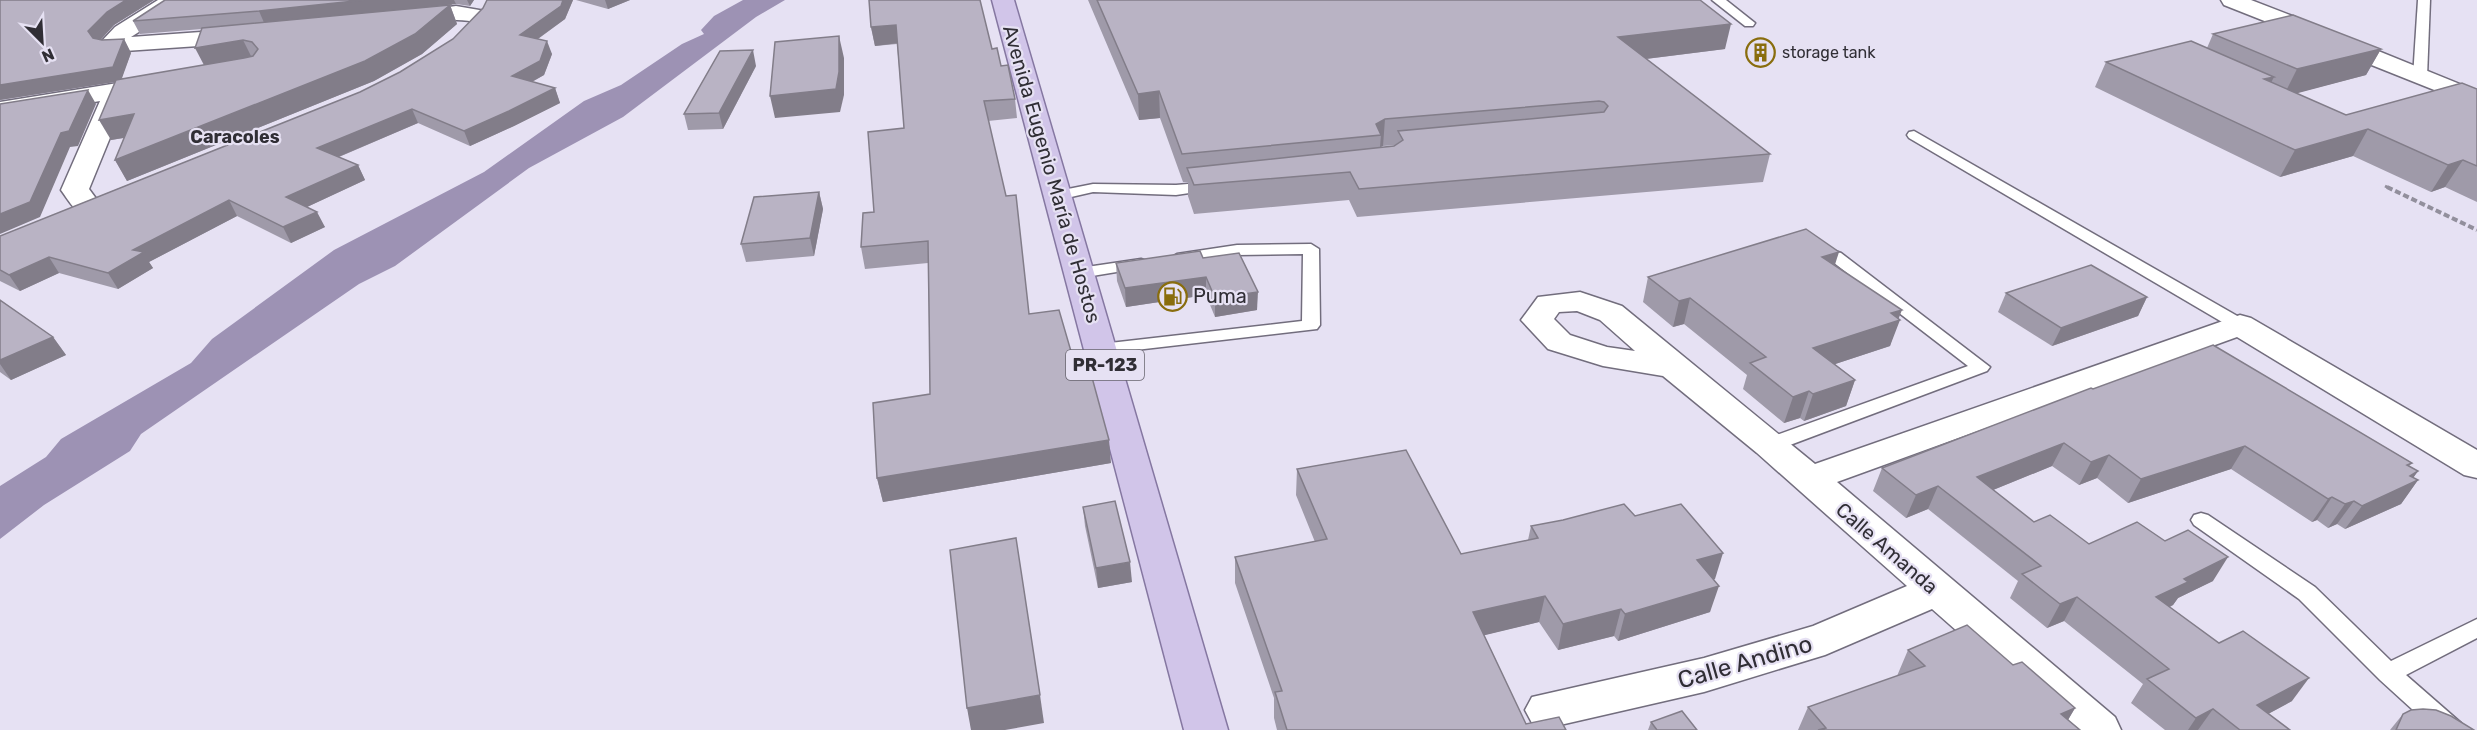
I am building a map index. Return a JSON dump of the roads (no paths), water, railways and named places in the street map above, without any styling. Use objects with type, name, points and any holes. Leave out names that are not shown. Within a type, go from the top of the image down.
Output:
[{"type":"main road","name":"Avenida Eugenio María de Hostos","points":[[1003,0],[1206,730]]},
{"type":"street","points":[[173,0],[123,32],[110,45],[265,34]]},
{"type":"street","points":[[2232,0],[2296,39],[2312,44],[2348,47],[2477,100]]},
{"type":"street","points":[[391,21],[456,13],[476,17]]},
{"type":"street","points":[[0,110],[117,90],[151,79],[183,80]]},
{"type":"street","points":[[89,208],[75,190],[117,90]]},
{"type":"street","points":[[1809,479],[2240,325],[2477,466]]},
{"type":"street","name":"Calle Amanda","points":[[1673,368],[1770,445],[2099,730]]},
{"type":"street","name":"Calle Andino","points":[[1547,710],[1704,675],[1825,639],[1936,590]]},
{"type":"lane","points":[[1718,0],[1749,23]]},
{"type":"lane","points":[[2420,77],[2424,0]]},
{"type":"lane","points":[[1914,135],[2240,325]]},
{"type":"lane","points":[[1058,195],[1093,188],[1176,190],[1221,185]]},
{"type":"lane","points":[[1080,273],[1237,250],[1311,249],[1311,325],[1101,349]]},
{"type":"lane","points":[[1770,445],[1981,368],[1836,255]]},
{"type":"lane","points":[[2201,520],[2307,593],[2425,708],[2452,730]]},
{"type":"lane","points":[[2388,673],[2477,628]]},
{"type":"place","name":"storage tank","points":[[1761,52]]},
{"type":"place","name":"Puma","points":[[1172,296]]},
{"type":"district","name":"Caracoles","points":[[235,137]]}]
